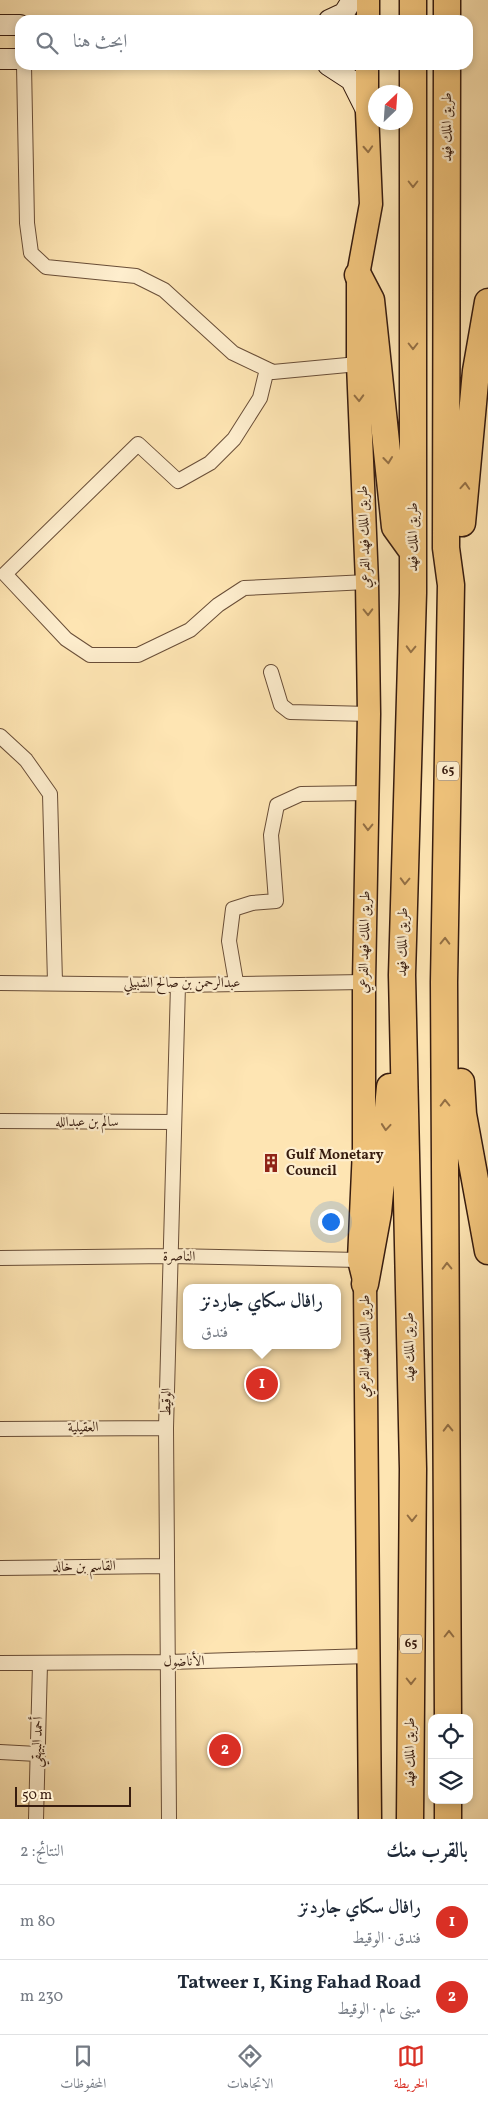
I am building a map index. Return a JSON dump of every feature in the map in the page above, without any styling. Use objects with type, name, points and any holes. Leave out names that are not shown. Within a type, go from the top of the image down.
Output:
[{"type":"highway","points":[[412,0],[412,15]]},
{"type":"highway","points":[[447,0],[447,15]]},
{"type":"highway","name":"طريق الملك فهد","points":[[410,1819],[412,1469],[403,992],[413,552],[412,70]]},
{"type":"highway","name":"طريق الملك فهد","points":[[447,70],[446,548],[451,585],[444,982],[449,1477],[448,1714]]},
{"type":"highway","points":[[358,275],[371,300],[394,527],[413,552]]},
{"type":"highway","points":[[451,585],[459,560],[476,371],[488,302]]},
{"type":"highway","points":[[444,982],[457,1001],[463,1114],[488,1251]]},
{"type":"highway","points":[[365,1284],[378,1213],[391,1082],[403,992]]},
{"type":"highway","points":[[448,1804],[448,1819]]},
{"type":"main road","points":[[368,0],[368,15]]},
{"type":"main road","name":"طريق الملك فهد الفرعي","points":[[367,70],[366,112],[371,204],[358,275],[358,364],[367,582],[369,714],[364,982],[364,1148],[359,1260],[365,1284],[370,1819]]},
{"type":"street","points":[[340,15],[344,13],[352,0]]},
{"type":"street","points":[[0,25],[15,25]]},
{"type":"street","points":[[0,59],[15,59]]},
{"type":"street","points":[[24,70],[27,223],[31,253],[46,267],[136,276],[164,290],[233,353],[273,372],[358,364]]},
{"type":"street","points":[[336,70],[351,80],[366,112]]},
{"type":"street","points":[[267,369],[260,398],[234,439],[210,463],[178,481],[138,444],[5,574],[66,639],[90,655],[138,655],[190,630],[218,604],[244,588],[367,582]]},
{"type":"street","points":[[271,672],[281,705],[290,712],[369,714]]},
{"type":"street","points":[[0,736],[26,760],[50,794],[55,982]]},
{"type":"street","points":[[236,982],[229,941],[233,909],[252,903],[276,901],[271,835],[277,804],[301,794],[368,793]]},
{"type":"street","name":"عبدالرحمن بن صالح الشبيلي","points":[[0,983],[55,982],[178,985],[236,982],[364,982]]},
{"type":"street","name":"الوقيط","points":[[169,1819],[166,1428],[178,985]]},
{"type":"street","name":"سالم بن عبدالله","points":[[0,1121],[174,1122]]},
{"type":"street","name":"الناصرة","points":[[0,1258],[170,1256],[359,1260]]},
{"type":"street","name":"العقيلية","points":[[0,1429],[166,1428]]},
{"type":"street","name":"القاسم بن خالد","points":[[0,1568],[167,1566]]},
{"type":"street","name":"الأناضول","points":[[0,1663],[169,1662],[368,1656]]},
{"type":"street","name":"أحمد البيهقي","points":[[36,1819],[40,1664]]},
{"type":"street","points":[[0,1752],[37,1754]]},
{"type":"place","name":"Gulf Monetary Council","points":[[271,1163]]},
{"type":"place","name":"رافال سكاي جاردنز","points":[[262,1384]]},
{"type":"place","name":"Tatweer 1, King Fahad Road","points":[[225,1750]]}]
